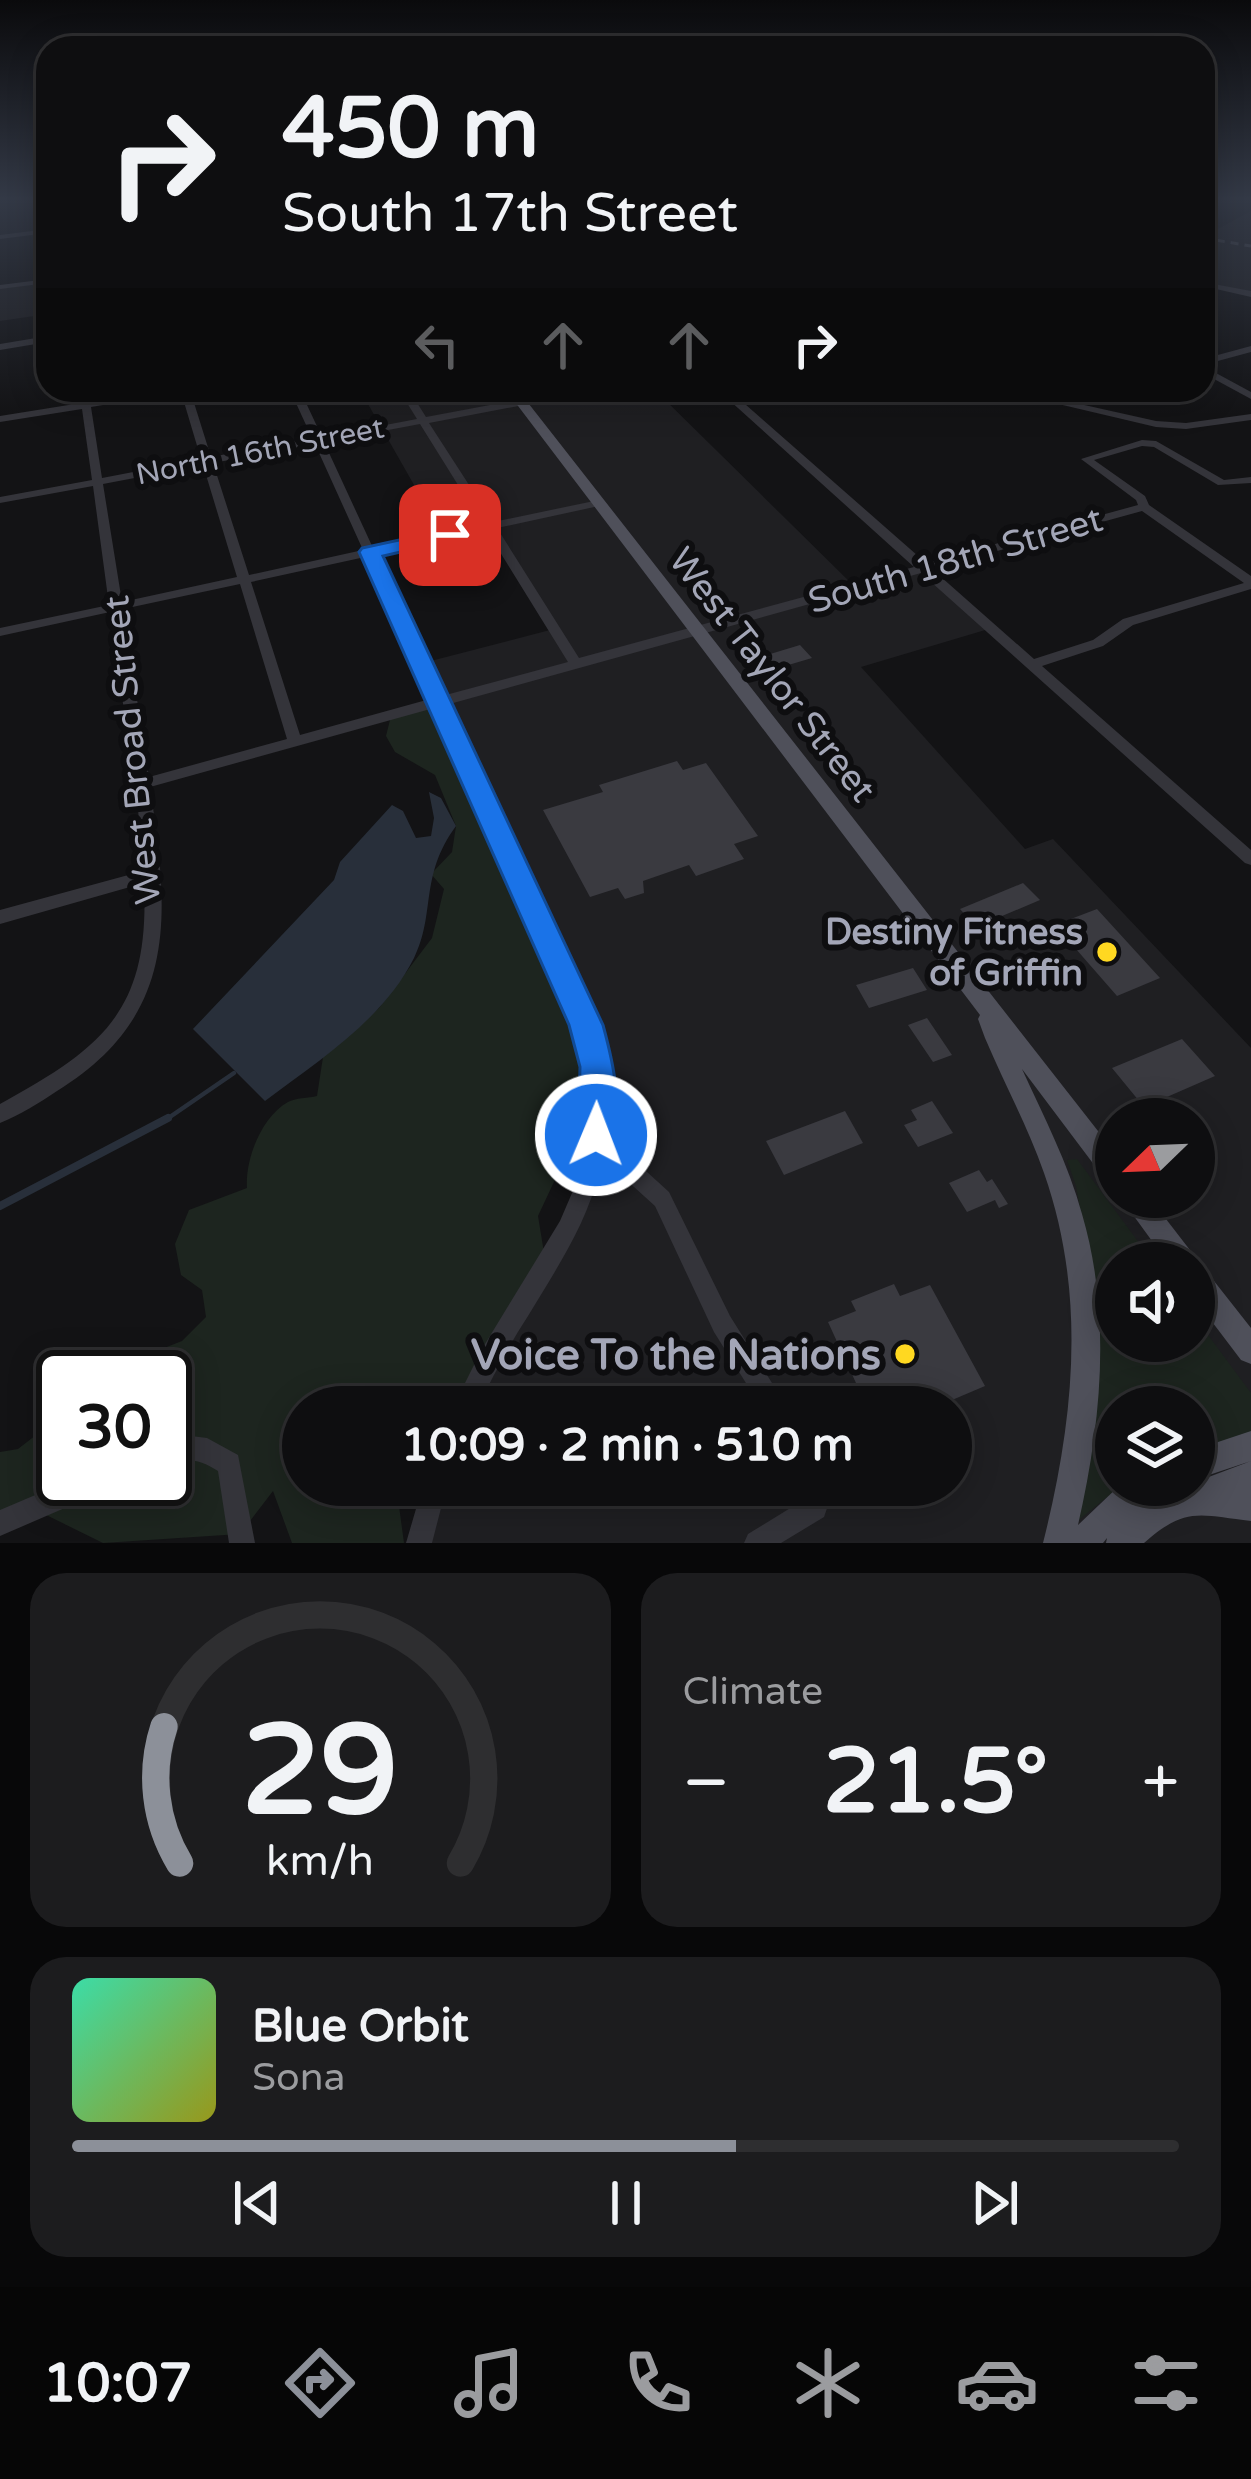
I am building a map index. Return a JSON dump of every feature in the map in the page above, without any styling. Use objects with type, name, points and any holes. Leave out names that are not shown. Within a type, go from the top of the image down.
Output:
[{"type":"main road","name":"West Taylor Street","points":[[521,402],[981,998]]},
{"type":"main road","points":[[981,998],[1095,1147]]},
{"type":"main road","points":[[981,998],[1058,1177],[1080,1266],[1087,1333],[1086,1408],[1077,1471],[1058,1543]]},
{"type":"main road","points":[[1149,1218],[1168,1242]]},
{"type":"main road","points":[[1215,1303],[1251,1350]]},
{"type":"main road","points":[[1215,1458],[1251,1446]]},
{"type":"main road","points":[[1215,1489],[1251,1476]]},
{"type":"main road","points":[[1215,1501],[1251,1506]]},
{"type":"main road","points":[[1082,1543],[1117,1506]]},
{"type":"main road","points":[[1121,1543],[1156,1512],[1171,1506]]},
{"type":"street","points":[[0,287],[36,282]]},
{"type":"street","points":[[1215,286],[1251,294]]},
{"type":"street","points":[[0,346],[36,341]]},
{"type":"street","points":[[1215,362],[1251,349]]},
{"type":"street","points":[[1215,374],[1251,396]]},
{"type":"street","points":[[0,419],[69,402]]},
{"type":"street","name":"West Broad Street","points":[[0,1114],[82,1066],[121,1027],[138,996],[150,957],[150,875],[141,784],[86,402]]},
{"type":"street","points":[[186,402],[295,741]]},
{"type":"street","points":[[301,402],[586,1025],[597,1067],[599,1109],[592,1161],[570,1226],[477,1386]]},
{"type":"street","points":[[411,402],[576,664]]},
{"type":"street","name":"North 16th Street","points":[[0,500],[422,420],[492,402]]},
{"type":"street","points":[[737,402],[1251,859]]},
{"type":"street","points":[[1058,402],[1156,424],[1186,426],[1251,417]]},
{"type":"street","points":[[1251,480],[1222,483],[1156,444],[1142,443],[1086,459],[1251,583]]},
{"type":"street","points":[[0,632],[599,502]]},
{"type":"street","name":"South 18th Street","points":[[141,784],[1144,507]]},
{"type":"street","points":[[1033,664],[1098,643],[1128,622],[1251,583]]},
{"type":"street","points":[[0,917],[150,875]]},
{"type":"street","points":[[592,1161],[628,1168],[662,1198],[722,1324],[762,1386]]},
{"type":"street","points":[[192,1448],[207,1448],[230,1464],[242,1543]]},
{"type":"street","points":[[0,1523],[39,1506]]},
{"type":"street","points":[[419,1543],[429,1506]]},
{"type":"street","points":[[757,1543],[816,1506]]},
{"type":"shaded area","points":[[1215,270],[1251,270],[1251,292],[1215,285]]},
{"type":"shaded area","points":[[36,283],[36,316],[0,321],[0,288]]},
{"type":"shaded area","points":[[367,402],[667,402],[855,587],[927,569],[992,628],[861,667],[1025,849],[1053,839],[1251,1048],[1251,1543],[422,1543],[424,1506],[972,1506],[972,1386],[472,1386],[594,1188],[609,1098],[582,998],[423,663],[550,630],[468,492],[422,499]]},
{"type":"shaded area","points":[[438,703],[597,1067],[563,1137],[560,1169],[538,1216],[547,1271],[473,1386],[282,1386],[282,1506],[399,1506],[404,1543],[292,1543],[273,1491],[240,1534],[103,1543],[34,1509],[0,1519],[0,1452],[18,1449],[36,1435],[36,1506],[192,1506],[192,1350],[159,1350],[182,1341],[206,1317],[202,1290],[181,1275],[175,1244],[189,1210],[247,1188],[252,1152],[270,1118],[288,1102],[317,1096],[323,1057],[379,1008],[432,938],[444,889],[431,874],[452,852],[456,826],[435,775],[395,752],[386,736],[391,716]]},
{"type":"shaded area","points":[[429,792],[441,798],[456,826],[437,862],[414,958],[367,1020],[265,1101],[193,1029],[334,880],[340,862],[392,805],[403,811],[416,838],[431,836],[434,818]]},
{"type":"shaded area","points":[[1077,1159],[1095,1183],[1095,1218],[1121,1218],[1138,1242],[1095,1242],[1095,1294],[1076,1186],[1067,1160]]},
{"type":"shaded area","points":[[1215,1344],[1251,1393],[1251,1434],[1215,1445],[1215,1386],[1095,1386],[1096,1506],[1075,1523],[1095,1351],[1095,1362],[1215,1362]]},
{"type":"building","points":[[800,645],[812,658],[768,671],[757,658]]},
{"type":"building","points":[[677,761],[683,770],[706,763],[758,836],[734,844],[744,859],[696,876],[689,865],[643,881],[644,893],[625,899],[618,888],[590,897],[543,810],[603,792],[599,785]]},
{"type":"building","points":[[1023,883],[1040,900],[976,927],[960,909]]},
{"type":"building","name":"Destiny Fitness of Griffin","points":[[1097,909],[1160,978],[1117,996],[1055,925]]},
{"type":"building","points":[[913,968],[927,990],[869,1008],[856,985]]},
{"type":"building","points":[[927,1018],[952,1055],[933,1062],[908,1025]]},
{"type":"building","points":[[1182,1039],[1215,1076],[1165,1098],[1137,1098],[1112,1068]]},
{"type":"building","points":[[932,1101],[953,1133],[918,1147],[904,1125],[917,1120],[911,1110]]},
{"type":"building","points":[[845,1111],[863,1143],[784,1175],[766,1141]]},
{"type":"building","points":[[979,1170],[987,1182],[992,1179],[1008,1204],[999,1208],[995,1200],[967,1212],[949,1183]]},
{"type":"building","name":"Voice To the Nations","points":[[894,1284],[900,1296],[930,1285],[985,1386],[972,1392],[972,1386],[857,1386],[828,1322],[856,1311],[851,1301]]},
{"type":"waterway","points":[[164,1121],[234,1073]]},
{"type":"waterway","points":[[0,1206],[168,1118]]},
{"type":"place","name":"Destiny Fitness of Griffin","points":[[1107,952]]},
{"type":"place","name":"Voice To the Nations","points":[[905,1354]]},
{"type":"route","points":[[450,535],[370,552],[586,1025],[597,1067],[596,1135]]}]
